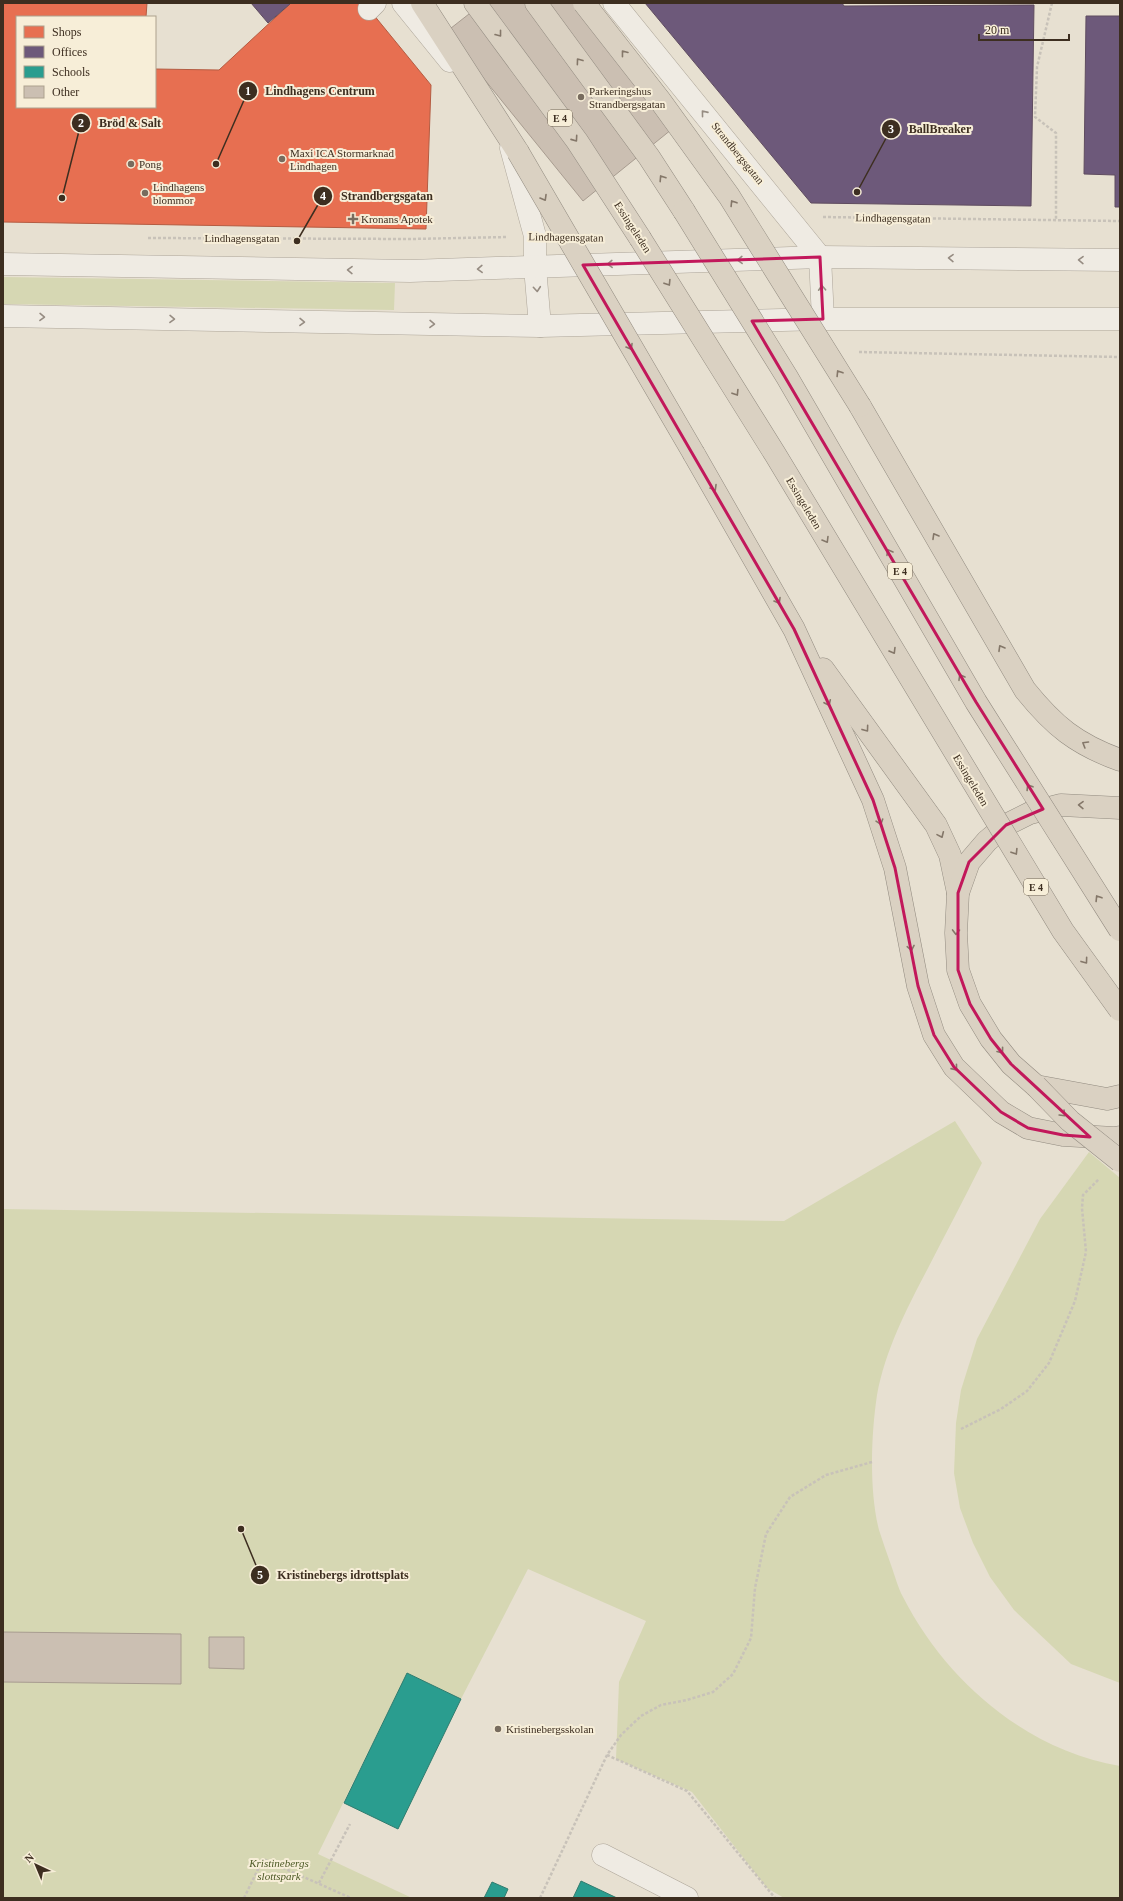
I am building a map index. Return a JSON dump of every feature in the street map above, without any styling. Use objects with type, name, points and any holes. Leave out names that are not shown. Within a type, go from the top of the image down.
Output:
[{"type":"highway","points":[[422,3],[518,152],[794,629],[873,800],[895,868],[918,986],[934,1035],[954,1067],[975,1089],[1000,1112],[1028,1128],[1063,1136],[1120,1137]]},
{"type":"highway","name":"Essingeleden","points":[[475,3],[577,141],[640,238],[774,454],[1063,931],[1120,1010]]},
{"type":"highway","name":"E 4","points":[[536,3],[649,157],[684,211],[787,377],[976,702],[1120,930]]},
{"type":"highway","points":[[584,3],[659,99],[729,196],[860,406],[1025,690],[1046,716],[1068,734],[1097,752],[1120,760]]},
{"type":"highway","points":[[794,629],[936,825],[950,855],[958,893],[956,933],[958,970],[970,1004],[1010,1064],[1036,1086],[1070,1121],[1120,1161]]},
{"type":"highway","points":[[958,893],[969,862],[987,841],[1006,825],[1030,812],[1061,805],[1120,808]]},
{"type":"highway","points":[[1036,1086],[1107,1099],[1120,1096]]},
{"type":"street","points":[[403,3],[467,82],[513,151],[535,236],[535,267],[540,326]]},
{"type":"street","name":"Strandbergsgatan","points":[[614,3],[820,256]]},
{"type":"street","points":[[644,73],[661,59]]},
{"type":"street","points":[[3,264],[410,271],[820,256],[1120,260]]},
{"type":"street","points":[[820,256],[823,319]]},
{"type":"street","points":[[3,316],[540,326],[823,319],[1120,319]]},
{"type":"street","points":[[603,1855],[687,1898]]},
{"type":"path","points":[[1052,3],[1036,67],[1036,117],[1056,133],[1056,220]]},
{"type":"path","name":"Lindhagensgatan","points":[[800,230],[814,217],[1120,221]]},
{"type":"path","name":"Lindhagensgatan","points":[[147,238],[411,239],[535,236]]},
{"type":"path","points":[[961,1429],[1002,1409],[1027,1391],[1049,1363],[1075,1301],[1086,1252],[1082,1208],[1083,1195],[1103,1176]]},
{"type":"path","points":[[540,1898],[607,1754],[621,1735],[641,1716],[661,1705],[687,1700],[713,1692],[733,1674],[751,1638],[755,1588],[766,1534],[790,1497],[826,1475],[872,1462]]},
{"type":"path","points":[[607,1754],[687,1791],[775,1898]]},
{"type":"path","points":[[319,1883],[350,1824]]},
{"type":"path","points":[[244,1898],[263,1859],[351,1898]]},
{"type":"highlighted area","points":[[820,257],[823,319],[752,321],[976,702],[1043,809],[1006,825],[969,862],[958,893],[958,970],[970,1004],[991,1039],[1011,1064],[1090,1137],[1063,1135],[1028,1128],[1001,1112],[954,1067],[934,1035],[918,986],[895,868],[873,800],[794,629],[583,265]]},
{"type":"green space","points":[[3,277],[395,283],[394,310],[3,304]]},
{"type":"green space","name":"Kristinebergs slottspark","points":[[955,1121],[982,1163],[919,1285],[897,1331],[885,1363],[877,1395],[872,1445],[872,1481],[879,1530],[903,1597],[921,1628],[942,1657],[966,1683],[992,1707],[1021,1728],[1052,1745],[1085,1758],[1120,1766],[1120,1898],[784,1898],[767,1888],[692,1792],[616,1759],[619,1682],[646,1621],[528,1569],[461,1699],[407,1673],[318,1854],[412,1898],[3,1898],[3,1209],[784,1221]]},
{"type":"green space","points":[[1089,1152],[1120,1178],[1120,1683],[1071,1664],[1014,1610],[990,1577],[973,1543],[960,1508],[954,1473],[956,1423],[961,1390],[977,1339],[1040,1219]]},
{"type":"building: Shops","points":[[3,3],[147,3],[146,16],[16,16],[16,108],[156,108],[156,69],[219,70],[291,3],[364,3],[431,85],[426,229],[3,222]]},
{"type":"building: Offices","points":[[251,3],[291,3],[268,23]]},
{"type":"building: Offices","points":[[645,3],[842,3],[844,6],[1034,5],[1031,206],[811,203]]},
{"type":"building: Offices","points":[[1086,16],[1120,16],[1120,207],[1115,207],[1115,175],[1084,174]]},
{"type":"building: Schools","points":[[407,1673],[461,1699],[398,1829],[344,1803]]},
{"type":"building: Schools","points":[[581,1881],[617,1898],[573,1898]]},
{"type":"building: Schools","points":[[492,1882],[508,1889],[504,1898],[484,1898]]},
{"type":"building: Other","name":"Parkeringshus Strandbergsgatan","points":[[483,3],[587,3],[682,121],[583,201],[446,32]]},
{"type":"building: Other","points":[[3,1632],[181,1634],[181,1684],[3,1682]]},
{"type":"building: Other","points":[[209,1637],[244,1637],[244,1669],[209,1668]]},
{"type":"place","name":"Parkeringshus Strandbergsgatan","points":[[581,97]]},
{"type":"place","name":"Maxi ICA Stormarknad Lindhagen","points":[[282,159]]},
{"type":"place","name":"Pong","points":[[131,164]]},
{"type":"place","name":"Lindhagens Centrum","points":[[216,164]]},
{"type":"place","name":"BallBreaker","points":[[857,192]]},
{"type":"place","name":"Lindhagens blommor","points":[[145,193]]},
{"type":"place","name":"Bröd & Salt","points":[[62,198]]},
{"type":"place","name":"Kronans Apotek","points":[[353,219]]},
{"type":"place","name":"Strandbergsgatan","points":[[297,241]]},
{"type":"place","name":"Kristinebergs idrottsplats","points":[[241,1529]]},
{"type":"place","name":"Kristinebergsskolan","points":[[498,1729]]}]
